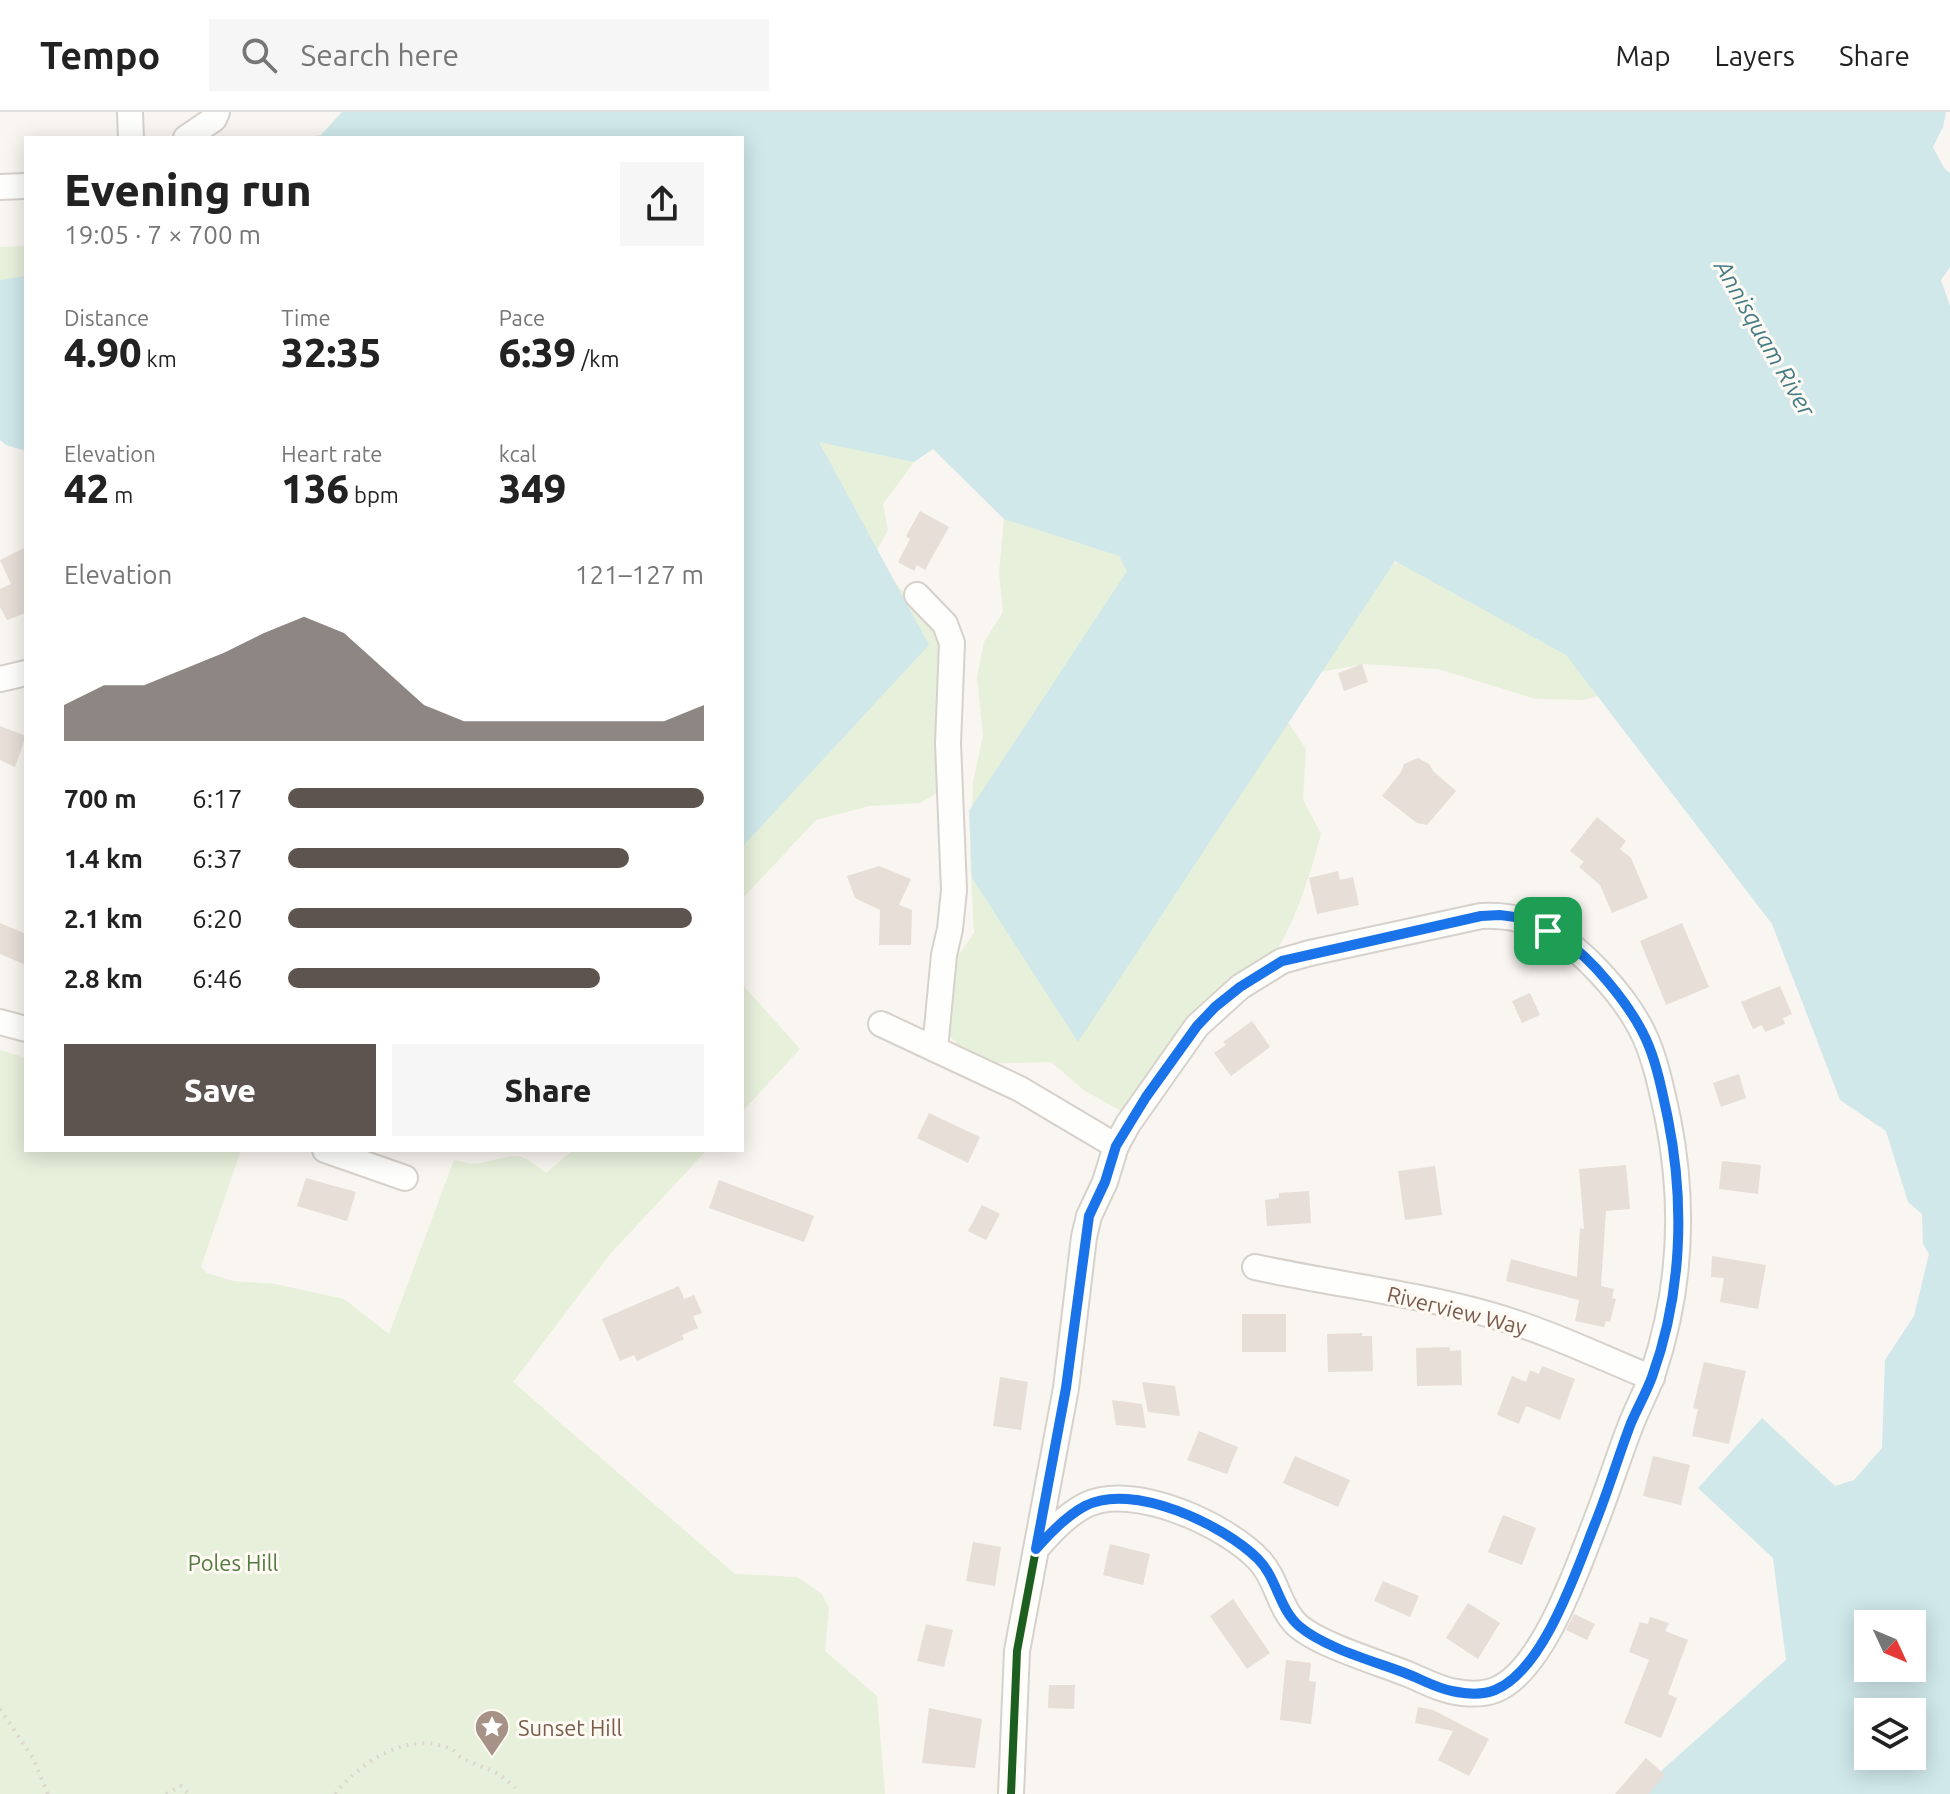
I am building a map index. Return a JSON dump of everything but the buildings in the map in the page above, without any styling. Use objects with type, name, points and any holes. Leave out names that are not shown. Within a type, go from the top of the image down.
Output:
[{"type":"street","points":[[130,112],[131,136]]},
{"type":"street","points":[[189,136],[214,119],[217,112]]},
{"type":"street","points":[[0,187],[24,186]]},
{"type":"street","points":[[917,595],[945,624],[952,643],[948,743],[954,890],[935,1049]]},
{"type":"street","points":[[0,679],[24,673]]},
{"type":"street","points":[[1011,1794],[1017,1651],[1036,1549],[1066,1388],[1084,1237],[1116,1146],[1146,1097],[1197,1026],[1240,987],[1282,961],[1481,916],[1516,916],[1530,921],[1584,956],[1606,978],[1639,1023],[1650,1044],[1674,1147],[1679,1234],[1672,1304],[1652,1378],[1632,1422],[1584,1553],[1529,1665],[1514,1680],[1494,1691],[1467,1693],[1440,1688],[1313,1635],[1297,1624],[1283,1605],[1271,1574],[1259,1560],[1232,1536],[1177,1511],[1124,1500],[1086,1505],[1052,1531],[1036,1549]]},
{"type":"street","points":[[0,1022],[24,1028]]},
{"type":"street","points":[[881,1024],[1020,1089],[1116,1146]]},
{"type":"street","points":[[331,1152],[405,1178]]},
{"type":"street","name":"Riverview Way","points":[[1255,1267],[1331,1284],[1441,1302],[1493,1315],[1558,1336],[1652,1378]]},
{"type":"path","points":[[0,1709],[33,1758],[48,1794]]},
{"type":"path","points":[[335,1794],[349,1776],[379,1755],[426,1743],[455,1751],[461,1757],[503,1776],[515,1788]]},
{"type":"path","points":[[166,1794],[181,1786],[189,1794]]},
{"type":"green space","points":[[24,246],[24,411],[0,415],[0,247]]},
{"type":"green space","points":[[744,397],[855,442],[914,462],[883,504],[888,530],[874,555],[938,629],[949,692],[936,770],[947,787],[920,803],[869,806],[816,820],[744,897]]},
{"type":"green space","points":[[1027,517],[1375,569],[1417,558],[1541,600],[1606,694],[1583,700],[1536,699],[1438,669],[1365,664],[1319,672],[1273,700],[1306,749],[1303,799],[1321,834],[1303,892],[1278,948],[1246,993],[1207,1035],[1123,1112],[1085,1091],[1051,1062],[975,1064],[948,1034],[939,969],[958,956],[974,933],[970,856],[973,782],[983,736],[977,677],[984,642],[1003,612],[999,573],[1004,519]]},
{"type":"green space","points":[[744,986],[800,1049],[744,1110]]},
{"type":"green space","name":"Poles Hill","points":[[0,1050],[24,1057],[24,1152],[240,1152],[201,1267],[207,1273],[233,1281],[275,1284],[344,1299],[389,1334],[454,1160],[477,1164],[515,1156],[528,1160],[546,1173],[571,1152],[705,1152],[611,1253],[513,1382],[735,1574],[797,1577],[822,1594],[829,1608],[825,1651],[877,1696],[885,1794],[0,1794]]},
{"type":"water","name":"Annisquam River","points":[[342,112],[1946,112],[1943,127],[1933,147],[1950,173],[1950,267],[1941,280],[1950,306],[1950,1794],[1635,1794],[1786,1660],[1773,1558],[1698,1488],[1762,1418],[1835,1486],[1854,1480],[1882,1448],[1885,1360],[1914,1316],[1929,1254],[1923,1244],[1922,1214],[1908,1202],[1886,1131],[1840,1100],[1772,924],[1566,655],[1395,561],[1078,1042],[972,878],[969,811],[1127,571],[1119,556],[1004,519],[933,449],[914,462],[819,442],[929,645],[744,845],[744,136],[315,136],[321,135]]},
{"type":"water","points":[[24,276],[24,450],[0,440],[0,280]]},
{"type":"cycle path","points":[[1011,1794],[1017,1651],[1066,1388],[1084,1237],[1116,1146],[1128,1124],[1197,1026],[1240,987],[1282,961],[1481,916],[1500,916],[1533,924],[1548,930],[1576,950],[1630,1010],[1653,1058],[1668,1119],[1677,1183],[1675,1279],[1653,1373],[1566,1596],[1527,1664],[1512,1680],[1495,1690],[1462,1693],[1441,1688],[1334,1646],[1296,1624],[1266,1568],[1245,1547],[1203,1521],[1153,1503],[1106,1499],[1086,1505],[1065,1519],[1041,1543],[1036,1549]]},
{"type":"place","name":"Sunset Hill","points":[[492,1758]]},
{"type":"route","points":[[1481,916],[1516,916],[1548,931],[1584,956],[1606,978],[1639,1023],[1650,1044],[1674,1147],[1679,1210],[1672,1304],[1652,1378],[1632,1422],[1584,1553],[1529,1665],[1514,1680],[1494,1691],[1456,1692],[1334,1645],[1297,1624],[1283,1605],[1271,1574],[1232,1536],[1191,1516],[1146,1503],[1106,1500],[1086,1505],[1052,1531],[1036,1549],[1066,1388],[1089,1216],[1105,1182],[1116,1146],[1128,1124],[1197,1026],[1240,987],[1282,961],[1310,953],[1481,916]]}]
